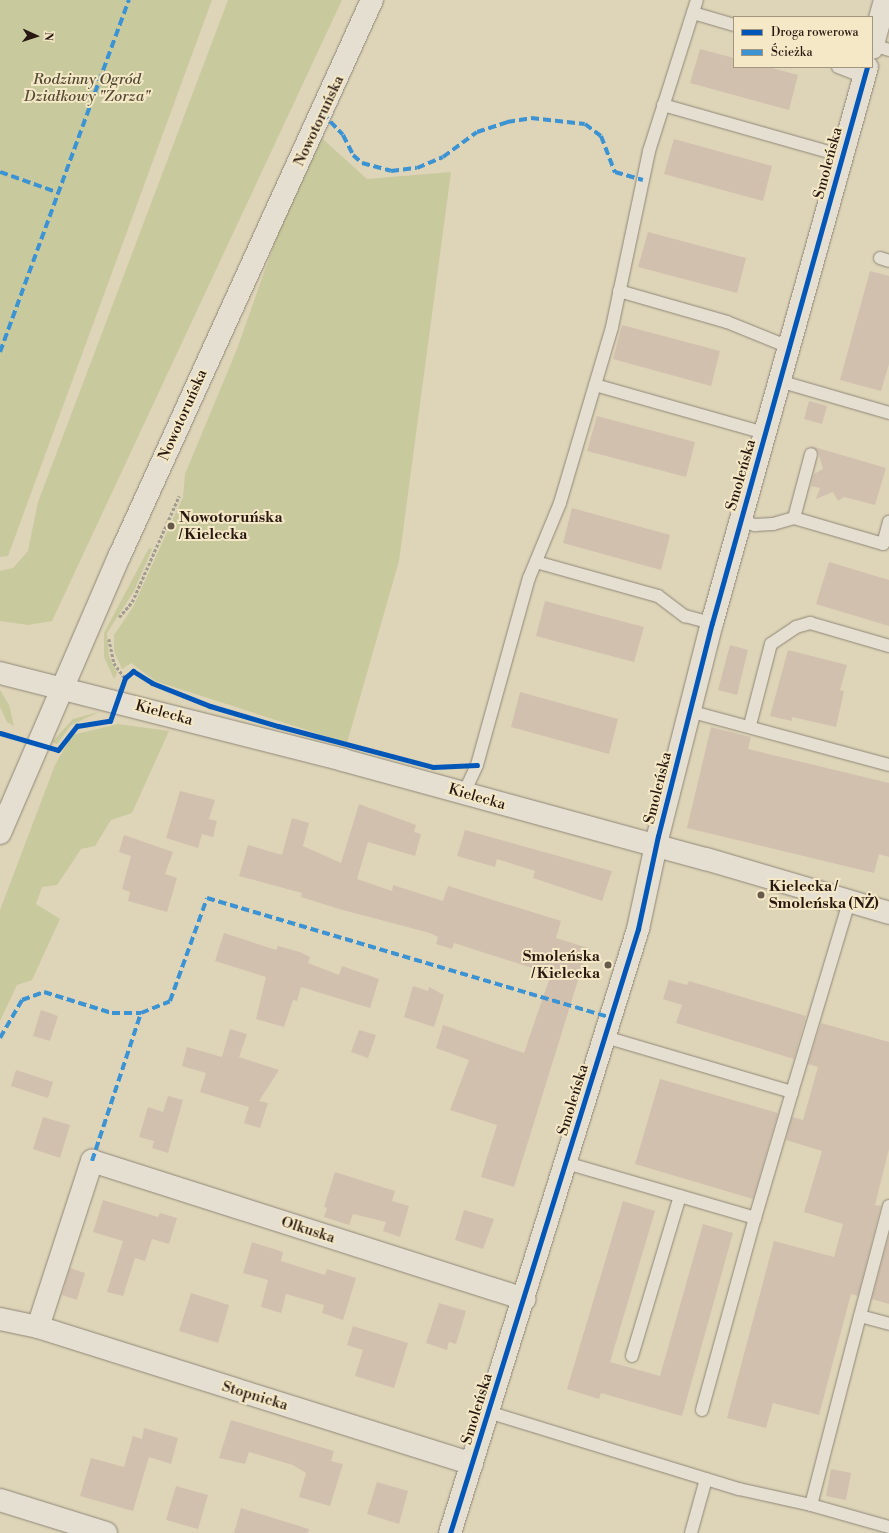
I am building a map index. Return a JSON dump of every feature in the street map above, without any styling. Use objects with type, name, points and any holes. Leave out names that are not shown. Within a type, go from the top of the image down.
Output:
[{"type":"street","name":"Nowotoruńska","points":[[0,833],[63,687],[372,0]]},
{"type":"street","points":[[878,47],[887,0]]},
{"type":"street","name":"Smoleńska","points":[[450,1533],[638,929],[689,711],[712,623],[865,72]]},
{"type":"street","name":"Kielecka","points":[[0,673],[120,701],[464,793],[889,913]]},
{"type":"street","name":"Olkuska","points":[[38,1327],[92,1161],[524,1299]]},
{"type":"street","name":"Stopnicka","points":[[0,1319],[38,1327],[472,1464]]},
{"type":"street","points":[[0,1500],[106,1533]]},
{"type":"lane","points":[[464,793],[477,765],[536,562],[560,503],[595,385],[619,291],[648,151],[697,0]]},
{"type":"lane","points":[[693,13],[733,25]]},
{"type":"lane","points":[[843,68],[865,72]]},
{"type":"lane","points":[[663,105],[842,156]]},
{"type":"lane","points":[[619,291],[727,322],[789,347]]},
{"type":"lane","points":[[779,381],[889,413]]},
{"type":"lane","points":[[595,385],[765,433]]},
{"type":"lane","points":[[794,518],[812,454]]},
{"type":"lane","points":[[740,521],[755,525],[773,524],[794,518],[886,545],[889,522]]},
{"type":"lane","points":[[536,562],[658,596],[685,616],[712,623]]},
{"type":"lane","points":[[750,725],[770,644],[796,627],[810,623],[889,646]]},
{"type":"lane","points":[[689,711],[750,725],[889,765]]},
{"type":"lane","points":[[702,1410],[755,1218],[849,902]]},
{"type":"lane","points":[[605,1037],[792,1092]]},
{"type":"lane","points":[[566,1163],[755,1218]]},
{"type":"lane","points":[[632,1356],[680,1196]]},
{"type":"lane","points":[[811,1506],[860,1316],[884,1242],[889,1206]]},
{"type":"lane","points":[[860,1316],[889,1324]]},
{"type":"lane","points":[[488,1412],[706,1479],[889,1527]]},
{"type":"lane","points":[[691,1533],[706,1479]]},
{"type":"path","points":[[114,623],[132,602],[178,496]]},
{"type":"path","points":[[109,632],[114,663],[127,676],[120,701]]},
{"type":"green space","name":"Rodzinny Ogród Działkowy \"Zorza\"","points":[[0,0],[212,0],[8,556],[0,557]]},
{"type":"green space","points":[[228,0],[342,0],[52,621],[28,625],[0,621],[0,571],[13,568],[28,551],[38,502]]},
{"type":"green space","points":[[314,131],[367,179],[451,172],[399,561],[347,743],[155,681],[131,663],[122,669],[114,651],[114,635],[133,607],[183,497],[185,474],[237,349]]},
{"type":"green space","points":[[149,548],[152,549],[134,591],[107,633],[109,656],[117,673],[114,679],[104,657],[104,633]]},
{"type":"green space","points":[[0,690],[9,705],[14,726],[7,722],[0,707]]},
{"type":"green space","points":[[99,712],[71,725],[57,744],[52,742],[73,719]]},
{"type":"green space","points":[[118,724],[169,731],[132,813],[111,820],[95,846],[81,849],[57,885],[42,887],[36,904],[60,919],[32,980],[17,985],[0,1021],[0,910],[55,765],[72,735]]},
{"type":"building","points":[[700,49],[733,58],[733,68],[772,68],[798,75],[789,110],[690,83]]},
{"type":"building","points":[[674,139],[772,166],[763,201],[664,174]]},
{"type":"building","points":[[648,232],[746,258],[737,293],[638,267]]},
{"type":"building","points":[[870,271],[889,276],[889,364],[881,391],[840,380]]},
{"type":"building","points":[[622,325],[720,351],[711,386],[613,359]]},
{"type":"building","points":[[809,401],[827,406],[822,424],[804,419]]},
{"type":"building","points":[[597,416],[695,442],[686,477],[587,451]]},
{"type":"building","points":[[811,446],[886,468],[875,505],[844,497],[838,501],[833,492],[816,499],[820,488],[811,486],[814,474],[823,469],[818,452]]},
{"type":"building","points":[[572,508],[670,535],[661,570],[563,543]]},
{"type":"building","points":[[829,562],[889,580],[889,626],[816,604]]},
{"type":"building","points":[[545,601],[644,627],[634,662],[536,636]]},
{"type":"building","points":[[730,645],[748,650],[737,695],[718,690]]},
{"type":"building","points":[[788,650],[847,665],[840,690],[844,691],[836,727],[792,717],[792,721],[770,716]]},
{"type":"building","points":[[520,692],[618,719],[609,754],[511,727]]},
{"type":"building","points":[[711,727],[751,737],[748,749],[889,783],[889,857],[879,854],[874,873],[687,828]]},
{"type":"building","points":[[180,791],[215,800],[209,819],[217,821],[213,837],[202,834],[198,848],[166,838]]},
{"type":"building","points":[[359,804],[416,825],[414,832],[421,834],[415,856],[368,842],[357,879],[392,891],[393,885],[443,901],[448,886],[561,921],[556,938],[588,948],[514,1187],[481,1177],[497,1125],[450,1110],[469,1060],[436,1048],[443,1025],[524,1053],[551,974],[454,943],[452,949],[436,944],[438,937],[430,933],[339,909],[301,897],[302,893],[239,876],[248,845],[282,855],[292,818],[309,823],[303,846],[341,863]]},
{"type":"building","points":[[465,830],[612,871],[602,901],[533,878],[535,871],[497,859],[495,867],[457,856]]},
{"type":"building","points":[[124,835],[173,852],[165,874],[177,878],[167,912],[128,901],[130,892],[122,889],[131,856],[119,852]]},
{"type":"building","points":[[224,933],[276,950],[278,946],[300,952],[310,957],[308,963],[339,975],[342,966],[379,979],[370,1008],[301,987],[297,1001],[293,1000],[284,1027],[256,1019],[266,977],[215,961]]},
{"type":"building","points":[[669,980],[687,985],[689,981],[806,1016],[794,1059],[676,1023],[682,1005],[663,999]]},
{"type":"building","points":[[413,986],[428,991],[429,987],[444,995],[434,1027],[404,1017]]},
{"type":"building","points":[[41,1010],[58,1016],[50,1041],[33,1036]]},
{"type":"building","points":[[821,1023],[889,1042],[889,1149],[875,1205],[881,1206],[858,1296],[851,1294],[819,1415],[773,1403],[766,1428],[727,1418],[774,1241],[834,1257],[843,1224],[804,1212],[822,1151],[786,1140],[792,1117],[803,1120],[818,1067],[808,1064]]},
{"type":"building","points":[[230,1029],[247,1034],[239,1057],[279,1070],[259,1101],[268,1103],[260,1128],[244,1123],[249,1107],[200,1092],[206,1073],[182,1066],[187,1047],[222,1057]]},
{"type":"building","points":[[359,1030],[376,1035],[368,1058],[351,1052]]},
{"type":"building","points":[[16,1070],[53,1082],[48,1098],[11,1086]]},
{"type":"building","points":[[660,1079],[778,1113],[753,1199],[635,1164]]},
{"type":"building","points":[[168,1096],[183,1100],[168,1153],[152,1148],[154,1141],[139,1137],[148,1107],[163,1112]]},
{"type":"building","points":[[43,1117],[70,1125],[60,1158],[33,1149]]},
{"type":"building","points":[[335,1172],[395,1191],[392,1201],[409,1206],[400,1237],[383,1231],[386,1222],[353,1214],[349,1225],[324,1217],[327,1208],[324,1207]]},
{"type":"building","points":[[103,1200],[158,1217],[160,1213],[177,1218],[169,1244],[152,1239],[145,1261],[135,1258],[123,1296],[107,1292],[123,1241],[93,1232]]},
{"type":"building","points":[[623,1201],[655,1211],[610,1362],[660,1376],[703,1224],[733,1233],[682,1416],[601,1393],[599,1399],[567,1389]]},
{"type":"building","points":[[464,1210],[494,1219],[483,1249],[455,1240]]},
{"type":"building","points":[[889,1235],[889,1304],[872,1299]]},
{"type":"building","points":[[252,1242],[283,1252],[281,1261],[325,1275],[327,1269],[356,1278],[343,1320],[322,1313],[324,1305],[286,1294],[281,1313],[261,1307],[268,1280],[243,1273]]},
{"type":"building","points":[[70,1268],[85,1273],[77,1300],[62,1295]]},
{"type":"building","points":[[191,1293],[229,1305],[218,1343],[179,1331]]},
{"type":"building","points":[[439,1303],[466,1311],[456,1344],[449,1342],[447,1350],[426,1343]]},
{"type":"building","points":[[353,1326],[408,1343],[394,1388],[355,1376],[363,1350],[347,1345]]},
{"type":"building","points":[[231,1420],[334,1451],[331,1461],[343,1464],[330,1506],[299,1497],[306,1473],[293,1465],[249,1452],[245,1464],[219,1458]]},
{"type":"building","points":[[144,1428],[178,1438],[171,1464],[149,1457],[133,1511],[80,1496],[91,1458],[124,1467],[133,1436],[142,1439]]},
{"type":"building","points":[[831,1469],[851,1473],[846,1500],[826,1496]]},
{"type":"building","points":[[377,1482],[408,1491],[399,1524],[367,1514]]},
{"type":"building","points":[[176,1486],[208,1495],[198,1529],[166,1520]]},
{"type":"building","points":[[241,1508],[309,1529],[308,1533],[234,1533]]},
{"type":"marked path","points":[[0,352],[129,0]]},
{"type":"marked path","points":[[322,113],[343,135],[353,155],[362,163],[391,171],[417,168],[443,157],[477,132],[507,122],[531,118],[585,124],[601,136],[615,172],[643,180]]},
{"type":"marked path","points":[[0,172],[59,193]]},
{"type":"marked path","points":[[92,1161],[141,1013],[170,1001],[207,898],[612,1018]]},
{"type":"marked path","points":[[0,1038],[22,1000],[44,992],[112,1013],[141,1013]]},
{"type":"cycle path","points":[[450,1533],[638,929],[658,836],[712,623],[867,68]]},
{"type":"cycle path","points":[[0,733],[58,750],[77,726],[110,721],[125,678],[133,671],[152,683],[210,706],[278,726],[433,767],[477,765]]},
{"type":"place","name":"Nowotoruńska / Kielecka","points":[[171,526]]},
{"type":"place","name":"Kielecka / Smoleńska (NŻ)","points":[[761,895]]},
{"type":"place","name":"Smoleńska / Kielecka","points":[[608,965]]}]
